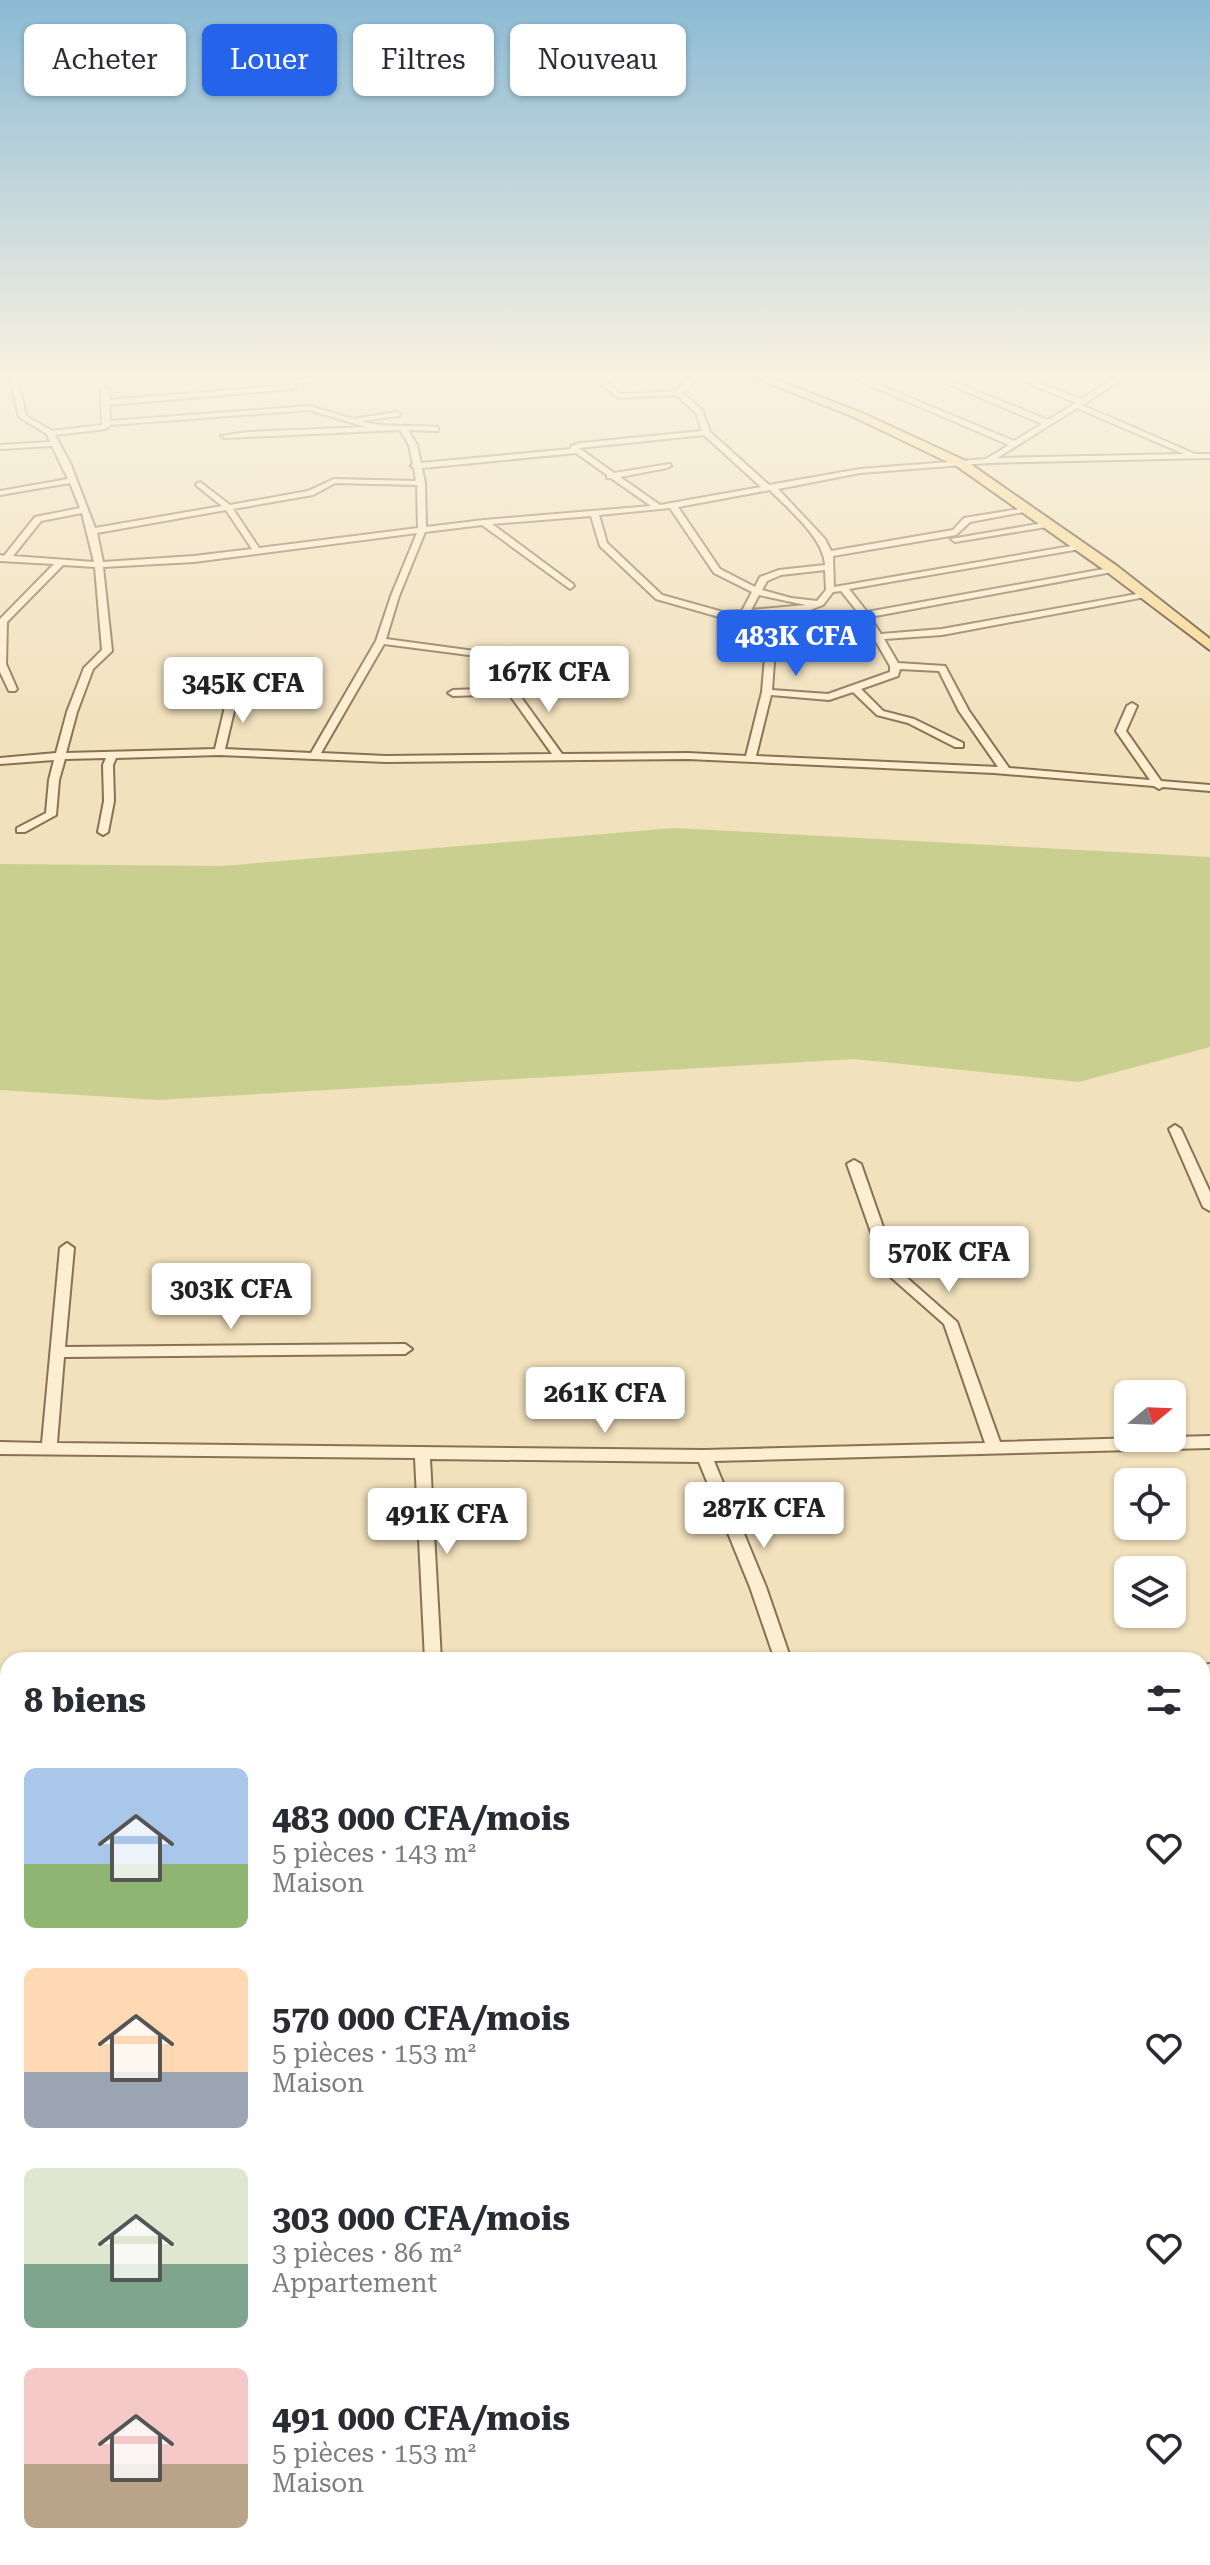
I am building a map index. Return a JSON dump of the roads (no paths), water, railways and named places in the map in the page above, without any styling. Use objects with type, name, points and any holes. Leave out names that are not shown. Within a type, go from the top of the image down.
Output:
[{"type":"main road","points":[[1012,497],[1112,569],[1210,646]]},
{"type":"main road","points":[[1021,497],[1210,634]]},
{"type":"street","points":[[21,830],[51,815],[54,780],[72,712],[89,668],[107,651],[101,565],[93,531],[78,497]]},
{"type":"street","points":[[216,497],[227,506],[257,551]]},
{"type":"street","points":[[93,531],[286,497]]},
{"type":"street","points":[[314,756],[381,641],[395,596],[422,530],[421,497]]},
{"type":"street","points":[[642,497],[659,508]]},
{"type":"street","points":[[3,558],[101,565],[257,551],[484,522],[659,508],[720,497]]},
{"type":"street","points":[[779,497],[822,541],[829,554],[830,590]]},
{"type":"street","points":[[673,506],[717,571],[760,591],[802,602],[820,603]]},
{"type":"street","points":[[829,554],[956,532],[967,520],[1029,509]]},
{"type":"street","points":[[3,558],[38,519],[84,510]]},
{"type":"street","points":[[595,514],[603,544],[659,597],[719,614],[797,610],[820,603],[830,590],[843,587],[1080,546]]},
{"type":"street","points":[[484,522],[570,586]]},
{"type":"street","points":[[955,539],[1049,524]]},
{"type":"street","points":[[12,689],[0,664],[3,621],[60,563]]},
{"type":"street","points":[[745,614],[751,600],[760,591],[763,579],[775,574],[828,567]]},
{"type":"street","points":[[865,615],[1112,569]]},
{"type":"street","points":[[767,692],[819,698],[895,674],[895,666],[865,615],[843,587]]},
{"type":"street","points":[[771,646],[875,635],[942,632],[1145,594]]},
{"type":"street","points":[[745,614],[771,646],[767,692],[750,758]]},
{"type":"street","points":[[381,641],[494,656],[506,662],[512,691],[558,756]]},
{"type":"street","points":[[895,666],[942,668],[964,711],[1006,771]]},
{"type":"street","points":[[453,693],[512,691],[606,674]]},
{"type":"street","points":[[855,688],[880,713],[911,721],[959,745]]},
{"type":"street","points":[[219,752],[234,690]]},
{"type":"street","points":[[1132,706],[1121,731],[1159,786]]},
{"type":"street","points":[[0,761],[61,756],[219,752],[386,759],[558,756],[750,758],[1006,771],[1210,788]]},
{"type":"street","points":[[103,832],[109,801],[108,765],[113,754]]},
{"type":"street","points":[[1175,1129],[1210,1207]]},
{"type":"street","points":[[854,1164],[892,1272],[950,1322],[994,1447]]},
{"type":"street","points":[[49,1448],[67,1248]]},
{"type":"street","points":[[57,1352],[405,1349]]},
{"type":"street","points":[[0,1448],[704,1456],[1210,1442]]},
{"type":"street","points":[[422,1454],[433,1652]]},
{"type":"street","points":[[704,1456],[758,1587],[780,1652]]}]
